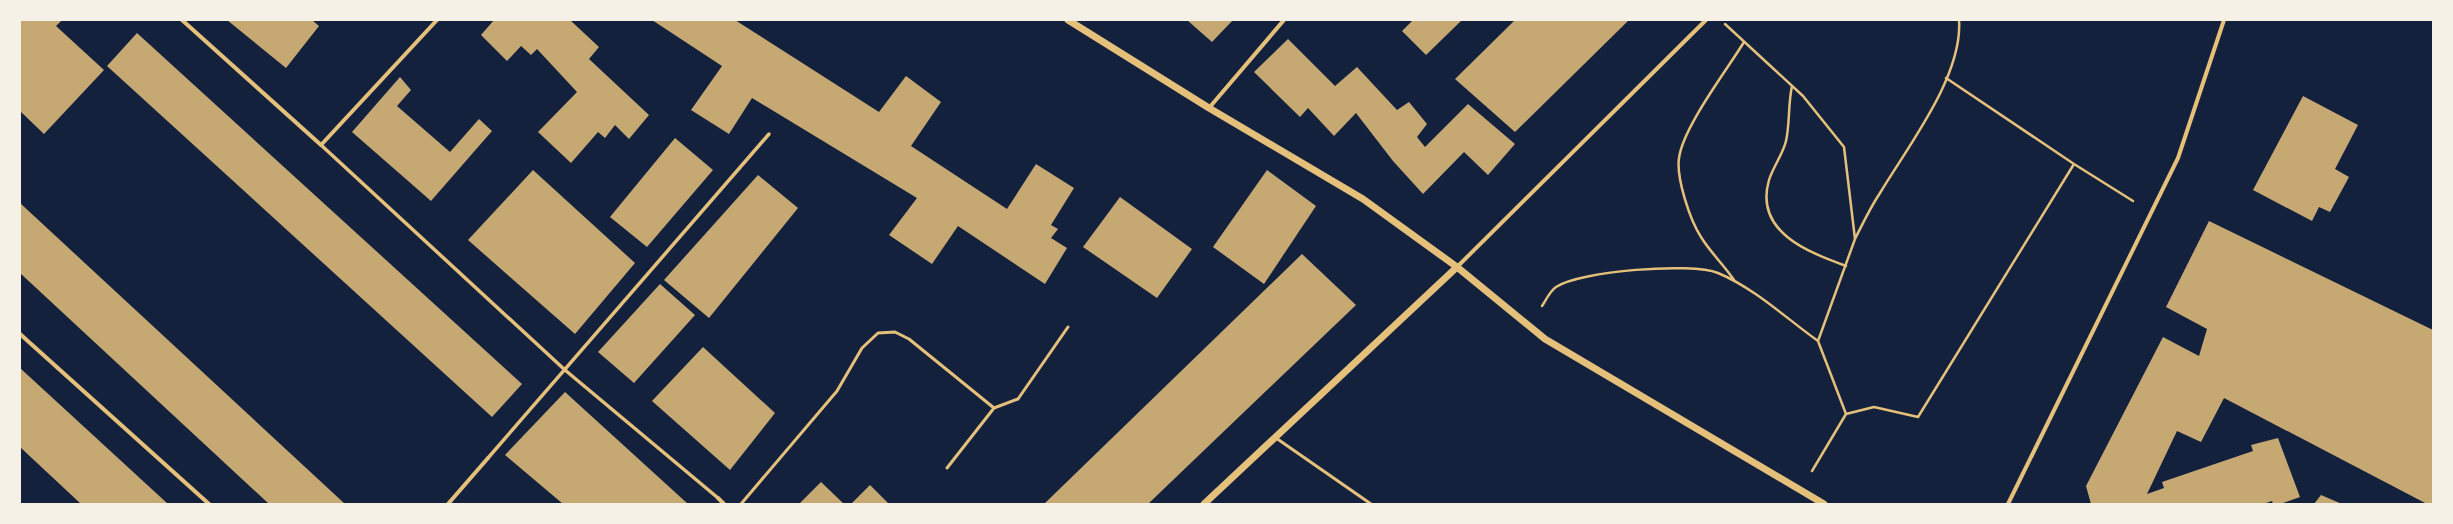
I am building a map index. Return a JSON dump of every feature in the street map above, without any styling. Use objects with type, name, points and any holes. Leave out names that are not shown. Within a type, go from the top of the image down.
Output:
[{"type":"street","points":[[182,20],[321,145],[565,370],[724,504]]},
{"type":"street","points":[[321,145],[437,20]]},
{"type":"street","points":[[1068,20],[1210,108],[1363,199],[1457,267],[1546,339],[1824,504]]},
{"type":"street","points":[[1210,108],[1284,20]]},
{"type":"street","points":[[1204,504],[1457,267],[1706,20]]},
{"type":"street","points":[[2008,504],[2178,158],[2224,20]]},
{"type":"street","points":[[448,504],[769,134]]},
{"type":"street","points":[[20,334],[209,504]]},
{"type":"lane","points":[[947,468],[994,408],[1018,399],[1068,327]]},
{"type":"lane","points":[[741,504],[837,391],[862,348],[878,333],[895,332],[909,338],[994,408]]},
{"type":"lane","points":[[1276,438],[1371,504]]},
{"type":"path","points":[[1721,20],[1803,96],[1844,147],[1855,239]]},
{"type":"path","points":[[1818,340],[1855,239],[1879,194],[1936,102],[1958,45],[1959,20]]},
{"type":"path","points":[[1734,281],[1701,237],[1682,188],[1679,159],[1684,142],[1696,119],[1744,42]]},
{"type":"path","points":[[1946,78],[2074,164],[2151,213]]},
{"type":"path","points":[[1792,85],[1788,104],[1786,142],[1769,181],[1767,200],[1773,219],[1789,240],[1809,252],[1846,266]]},
{"type":"path","points":[[1800,490],[1846,414],[1874,407],[1918,417],[2074,164]]},
{"type":"path","points":[[1529,326],[1556,287],[1578,280],[1641,270],[1681,268],[1716,272],[1734,281],[1818,340],[1846,414]]},
{"type":"building","points":[[20,20],[62,20],[56,26],[104,70],[44,134],[20,111]]},
{"type":"building","points":[[227,20],[312,20],[319,26],[286,68]]},
{"type":"building","points":[[494,20],[570,20],[599,47],[589,59],[649,115],[629,139],[615,125],[605,138],[598,132],[571,163],[538,132],[577,92],[537,49],[531,55],[521,46],[507,61],[481,35]]},
{"type":"building","points":[[652,20],[735,20],[879,112],[906,76],[941,102],[911,146],[1007,209],[1036,164],[1074,188],[1051,225],[1058,229],[1051,238],[1067,248],[1045,284],[958,226],[932,264],[889,235],[917,198],[752,98],[729,134],[691,110],[722,66]]},
{"type":"building","points":[[1187,20],[1233,20],[1212,42]]},
{"type":"building","points":[[1413,20],[1462,20],[1426,55],[1402,31]]},
{"type":"building","points":[[1515,20],[1629,20],[1515,132],[1455,79]]},
{"type":"building","points":[[137,33],[522,384],[492,417],[107,66]]},
{"type":"building","points":[[1288,39],[1335,86],[1357,67],[1397,110],[1409,102],[1427,124],[1417,137],[1425,147],[1468,104],[1515,144],[1488,175],[1464,152],[1423,194],[1393,161],[1356,113],[1334,136],[1308,108],[1300,117],[1254,72]]},
{"type":"building","points":[[400,77],[411,90],[397,106],[450,152],[479,119],[492,131],[431,201],[352,132]]},
{"type":"building","points":[[2303,96],[2358,125],[2335,169],[2349,177],[2330,212],[2319,207],[2312,221],[2253,190]]},
{"type":"building","points":[[675,138],[713,170],[647,247],[610,217]]},
{"type":"building","points":[[533,170],[635,263],[575,334],[468,240]]},
{"type":"building","points":[[1267,170],[1316,206],[1264,284],[1213,247]]},
{"type":"building","points":[[758,175],[798,208],[709,318],[664,280]]},
{"type":"building","points":[[1120,197],[1192,249],[1157,298],[1083,247]]},
{"type":"building","points":[[20,203],[345,504],[269,504],[20,273]]},
{"type":"building","points":[[2209,221],[2433,330],[2433,504],[2427,504],[2224,398],[2201,442],[2177,431],[2147,494],[2164,488],[2162,482],[2253,451],[2251,445],[2278,438],[2300,497],[2280,504],[2273,504],[2272,501],[2263,504],[2091,504],[2086,486],[2163,337],[2199,356],[2207,329],[2166,307]]},
{"type":"building","points":[[1302,254],[1356,305],[1148,504],[1044,504]]},
{"type":"building","points":[[660,284],[695,315],[634,383],[598,352]]},
{"type":"building","points":[[703,347],[775,413],[730,470],[652,401]]},
{"type":"building","points":[[20,368],[168,504],[81,504],[20,447]]},
{"type":"building","points":[[565,392],[688,504],[563,504],[505,455]]},
{"type":"building","points":[[821,482],[844,504],[799,504]]},
{"type":"building","points":[[870,485],[889,504],[851,504]]},
{"type":"building","points":[[2321,495],[2342,504],[2314,504]]}]
